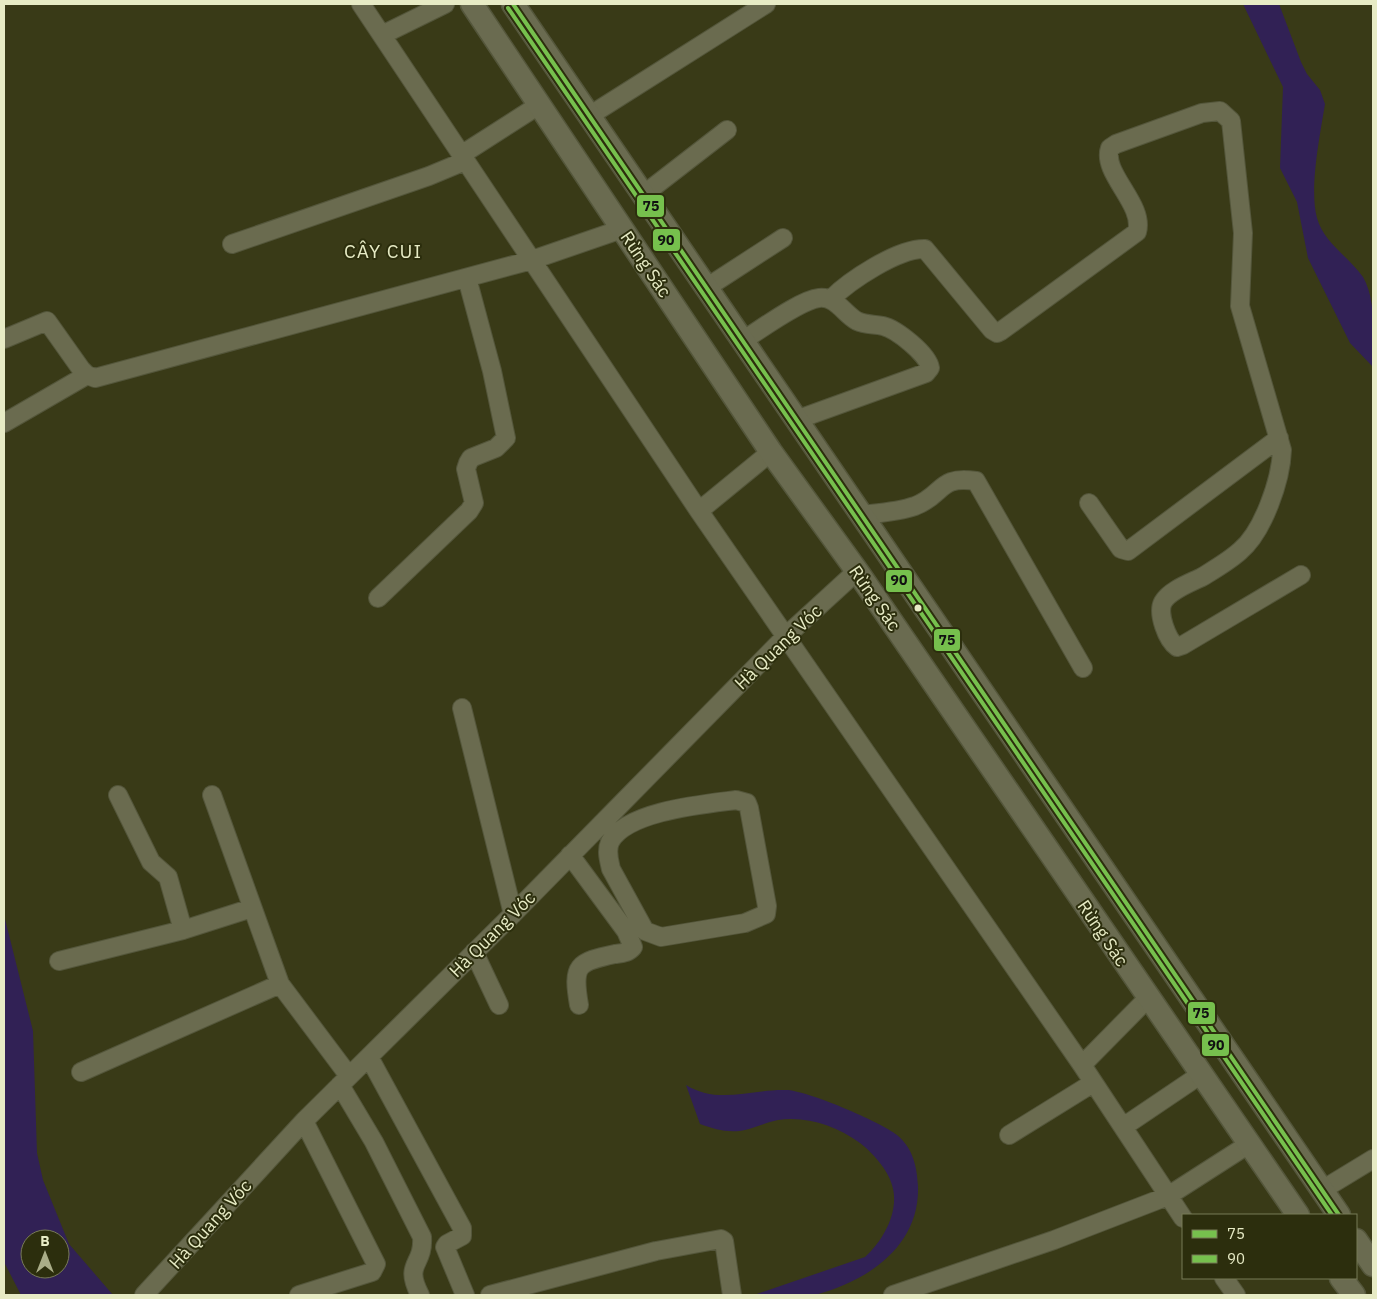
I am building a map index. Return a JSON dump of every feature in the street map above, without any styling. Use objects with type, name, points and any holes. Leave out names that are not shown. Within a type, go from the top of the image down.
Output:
[{"type":"main road","name":"Rừng Sác","points":[[472,4],[533,109],[764,457],[852,575],[1148,998],[1192,1081],[1248,1144],[1297,1214]]},
{"type":"main road","name":"Rừng Sác","points":[[513,4],[1338,1214]]},
{"type":"main road","points":[[852,575],[885,549]]},
{"type":"main road","points":[[1357,1241],[1373,1265]]},
{"type":"main road","points":[[1343,1279],[1354,1295]]},
{"type":"street","points":[[362,4],[389,32],[468,154],[532,260],[699,511],[1093,1083],[1129,1123],[1168,1196],[1182,1217]]},
{"type":"street","points":[[389,32],[445,4]]},
{"type":"street","points":[[589,116],[766,4]]},
{"type":"street","points":[[232,244],[429,176],[468,154],[533,109]]},
{"type":"street","points":[[831,300],[858,276],[913,250],[925,249],[992,330],[997,333],[1137,232],[1139,226],[1134,209],[1108,160],[1110,148],[1116,144],[1202,113],[1220,111],[1231,121],[1243,233],[1240,306],[1279,438],[1282,462],[1262,521],[1241,550],[1218,567],[1170,595],[1163,602],[1161,612],[1171,643],[1177,647],[1183,645],[1301,575]]},
{"type":"street","points":[[643,195],[727,130]]},
{"type":"street","points":[[4,338],[47,321],[87,375],[95,378],[532,260],[614,231]]},
{"type":"street","points":[[706,288],[783,238]]},
{"type":"street","points":[[378,598],[469,511],[474,503],[466,469],[468,463],[471,458],[496,448],[506,438],[492,371],[467,278]]},
{"type":"street","points":[[742,341],[806,302],[816,298],[831,300],[858,322],[893,330],[924,354],[930,368],[926,373],[796,420]]},
{"type":"street","points":[[4,423],[87,375]]},
{"type":"street","points":[[1089,503],[1121,549],[1128,550],[1279,438]]},
{"type":"street","points":[[699,511],[764,457]]},
{"type":"street","points":[[861,515],[916,506],[934,494],[947,482],[956,479],[976,481],[1083,668]]},
{"type":"street","name":"Hà Quang Vóc","points":[[144,1295],[304,1121],[513,914],[786,636],[852,575]]},
{"type":"street","points":[[462,708],[513,914]]},
{"type":"street","points":[[118,795],[151,862],[168,877],[183,930]]},
{"type":"street","points":[[212,795],[280,984],[345,1081],[422,1237],[423,1249],[412,1269],[412,1279],[420,1295]]},
{"type":"street","points":[[630,796],[648,815]]},
{"type":"street","points":[[736,800],[747,802],[767,906],[766,914],[745,923],[661,937],[644,930],[608,858],[610,843],[615,836],[648,815],[736,800]]},
{"type":"street","points":[[570,856],[626,930],[633,947],[628,952],[594,959],[580,966],[577,972],[579,1005]]},
{"type":"street","points":[[59,961],[183,930],[252,908]]},
{"type":"street","points":[[474,952],[499,1005]]},
{"type":"street","points":[[81,1072],[280,984]]},
{"type":"street","points":[[1082,1065],[1148,998]]},
{"type":"street","points":[[369,1057],[462,1228],[462,1236],[447,1244],[445,1248],[465,1295]]},
{"type":"street","points":[[1129,1123],[1192,1081]]},
{"type":"street","points":[[1009,1135],[1093,1083]]},
{"type":"street","points":[[299,1295],[372,1272],[376,1264],[304,1121]]},
{"type":"street","points":[[893,1295],[1054,1240],[1168,1196],[1248,1144]]},
{"type":"street","points":[[1322,1190],[1373,1159]]},
{"type":"street","points":[[490,1295],[656,1251],[721,1239],[724,1242],[732,1295]]},
{"type":"street","points":[[1225,1279],[1236,1295]]},
{"type":"shaded area","points":[[1243,4],[1279,4],[1301,62],[1307,74],[1320,90],[1325,104],[1315,177],[1314,192],[1317,218],[1325,235],[1363,277],[1367,287],[1373,320],[1373,367],[1350,343],[1308,258],[1297,202],[1280,168],[1283,87]]},
{"type":"shaded area","points":[[4,915],[33,1031],[37,1153],[43,1180],[63,1229],[20,1229],[20,1279],[70,1279],[70,1245],[113,1295],[21,1295],[4,1262]]},
{"type":"shaded area","points":[[686,1085],[698,1091],[722,1095],[773,1090],[796,1091],[876,1122],[897,1135],[907,1146],[913,1158],[918,1186],[916,1208],[910,1227],[900,1244],[887,1258],[871,1270],[853,1281],[834,1289],[808,1296],[754,1295],[865,1257],[878,1242],[889,1224],[894,1204],[892,1185],[884,1168],[865,1147],[851,1137],[831,1127],[811,1121],[789,1119],[778,1120],[749,1129],[730,1131],[718,1130],[700,1124]]},
{"type":"transit line","name":"75","points":[[513,4],[1338,1214]]},
{"type":"transit line","name":"90","points":[[508,8],[1331,1214]]},
{"type":"district","name":"CÂY CUI","points":[[383,251]]}]
